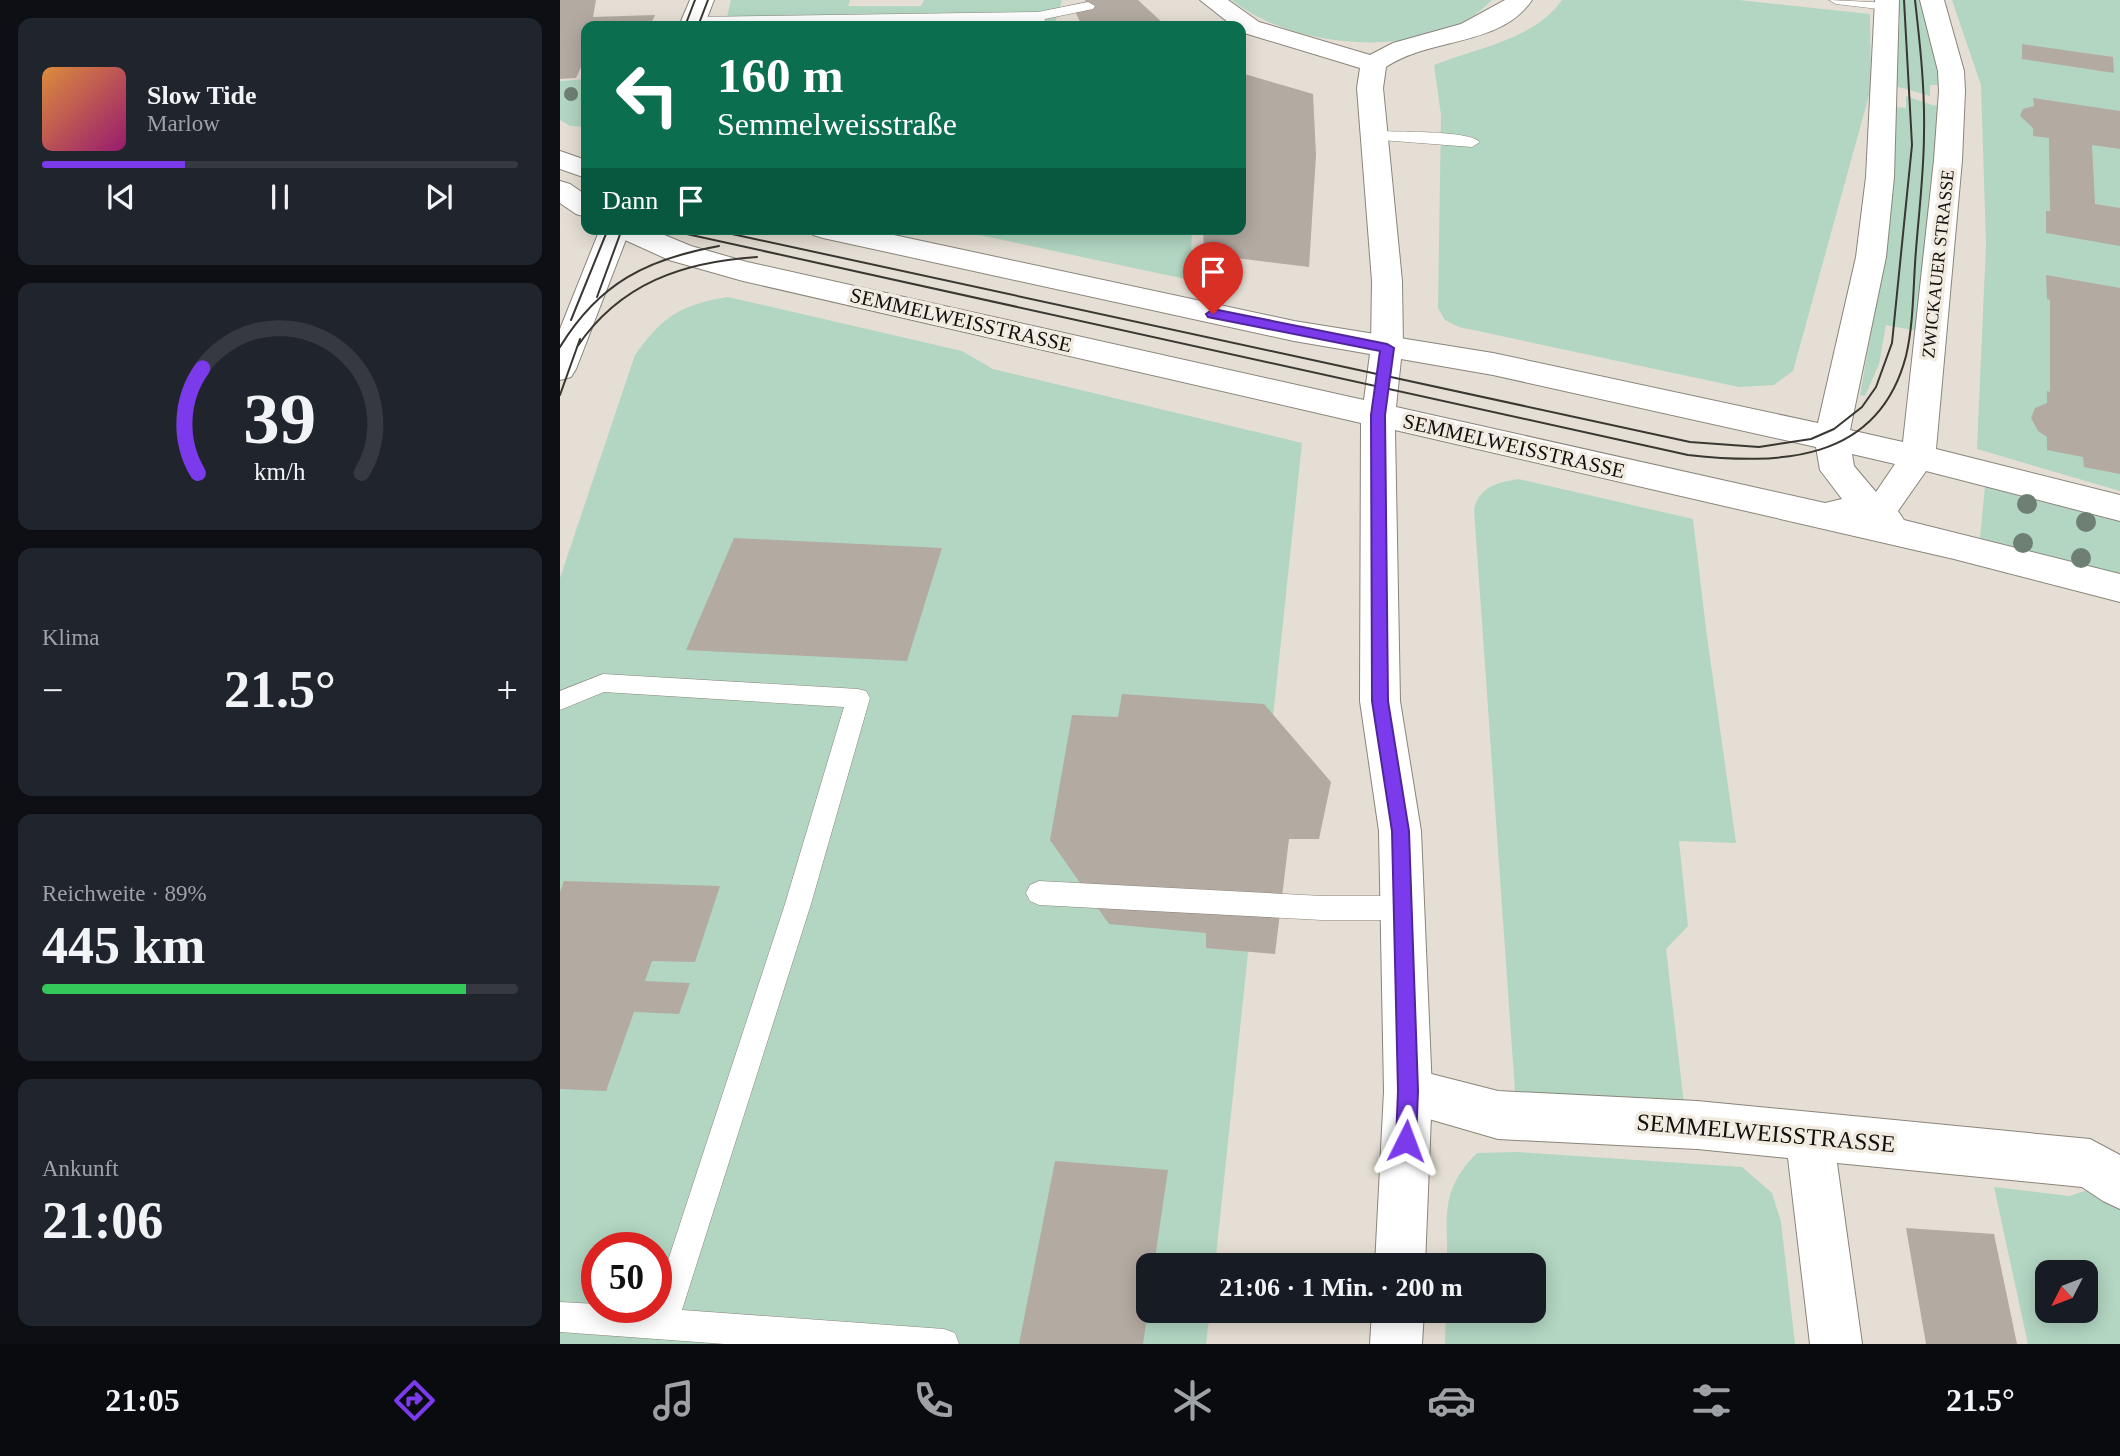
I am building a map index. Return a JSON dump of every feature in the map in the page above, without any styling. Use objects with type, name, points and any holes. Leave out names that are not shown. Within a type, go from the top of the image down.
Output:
[{"type":"main road","points":[[1212,0],[1242,21]]},
{"type":"main road","points":[[1401,1253],[1408,1091],[1400,831],[1380,701],[1378,415],[1387,348],[1387,281],[1370,88],[1374,64],[1398,48],[1452,36],[1480,26],[1504,13],[1520,0]]},
{"type":"main road","name":"ZWICKAUER STRASSE","points":[[1797,510],[1837,513],[1870,508],[1888,501],[1918,457],[1948,160],[1952,91],[1951,71],[1932,0]]},
{"type":"main road","points":[[1887,3],[1880,177],[1871,257],[1832,438],[1837,470],[1870,508],[1906,535]]},
{"type":"main road","points":[[1246,24],[1374,64]]},
{"type":"main road","points":[[560,159],[581,168]]},
{"type":"main road","points":[[560,190],[581,205]]},
{"type":"main road","points":[[560,369],[613,235]]},
{"type":"main road","name":"SEMMELWEISSTRASSE","points":[[638,235],[680,253],[743,271],[1906,535],[2120,588]]},
{"type":"main road","points":[[851,235],[1280,328],[1493,364],[1918,457],[2120,508]]},
{"type":"main road","name":"SEMMELWEISSTRASSE","points":[[1408,1091],[1498,1115],[1697,1125],[2090,1163],[2120,1184]]},
{"type":"main road","points":[[1809,1135],[1836,1344]]},
{"type":"main road","points":[[1396,1344],[1397,1323]]},
{"type":"lane","points":[[1836,0],[1887,3]]},
{"type":"lane","points":[[696,16],[1037,21],[1088,6]]},
{"type":"lane","points":[[1374,136],[1472,142]]},
{"type":"lane","points":[[560,701],[603,683],[858,698],[798,904],[672,1295]]},
{"type":"lane","points":[[1039,893],[1322,908],[1401,908]]},
{"type":"lane","points":[[560,1317],[581,1318]]},
{"type":"lane","points":[[663,1323],[944,1344]]},
{"type":"green space","points":[[731,0],[850,0],[848,6],[921,6],[924,0],[1062,0],[1056,21],[726,21]]},
{"type":"green space","points":[[1232,0],[1492,0],[1466,20],[1435,33],[1400,41],[1363,42],[1326,39],[1290,30],[1259,17]]},
{"type":"green space","points":[[1562,0],[1739,0],[1870,14],[1871,88],[1793,371],[1774,385],[1739,387],[1459,327],[1445,320],[1438,308],[1441,115],[1434,65],[1520,34],[1550,14]]},
{"type":"green space","points":[[1898,0],[1923,0],[1942,85],[1930,85],[1930,96],[1895,86],[1900,21]]},
{"type":"green space","points":[[1952,0],[2120,0],[2120,491],[1977,449],[1986,244],[1981,85]]},
{"type":"green space","points":[[581,79],[581,127],[570,126],[560,120],[560,81]]},
{"type":"green space","points":[[1906,96],[1941,106],[1917,331],[1886,325],[1879,364],[1865,396],[1860,395],[1883,266],[1896,107],[1906,108]]},
{"type":"green space","points":[[979,235],[1192,235],[1190,280]]},
{"type":"green space","points":[[728,297],[962,351],[993,369],[1302,443],[1216,1253],[1136,1253],[1136,1323],[1209,1323],[1206,1344],[560,1344],[560,578],[635,355],[664,322],[685,308]]},
{"type":"green space","points":[[1518,479],[1693,519],[1736,843],[1679,841],[1688,926],[1666,949],[1684,1104],[1515,1091],[1474,509],[1485,490],[1496,484]]},
{"type":"green space","points":[[1985,486],[2120,522],[2120,574],[1980,538]]},
{"type":"green space","points":[[1517,1152],[1742,1167],[1772,1193],[1781,1222],[1795,1344],[1445,1344],[1446,1323],[1546,1323],[1546,1253],[1447,1253],[1447,1218],[1451,1192],[1456,1180],[1477,1153]]},
{"type":"green space","points":[[2120,1180],[2120,1344],[2028,1344],[1994,1187],[2069,1196]]},
{"type":"building","points":[[560,0],[596,0],[593,17],[655,15],[652,21],[581,21],[581,67],[576,78],[560,79]]},
{"type":"building","points":[[1085,0],[1138,0],[1161,21],[1080,21],[1075,11],[1089,8]]},
{"type":"building","points":[[2022,44],[2113,57],[2114,73],[2022,59]]},
{"type":"building","points":[[1246,74],[1313,94],[1316,155],[1309,267],[1204,254],[1203,235],[1246,235]]},
{"type":"building","points":[[2033,98],[2120,111],[2120,149],[2092,145],[2095,204],[2120,208],[2120,246],[2046,233],[2046,211],[2050,211],[2049,138],[2033,136],[2033,128],[2020,116],[2023,109],[2034,106]]},
{"type":"building","points":[[2046,275],[2120,288],[2120,474],[2084,467],[2083,457],[2047,450],[2047,437],[2038,431],[2031,418],[2035,408],[2047,403],[2047,391],[2050,392],[2050,300],[2047,299]]},
{"type":"building","points":[[734,538],[942,548],[907,661],[686,650]]},
{"type":"building","points":[[1122,694],[1264,704],[1331,782],[1319,839],[1289,839],[1275,954],[1206,948],[1206,933],[1109,924],[1050,840],[1072,715],[1118,717]]},
{"type":"building","points":[[564,881],[720,886],[695,962],[652,961],[645,981],[690,983],[679,1014],[634,1012],[606,1091],[560,1089],[560,892]]},
{"type":"building","points":[[1055,1161],[1168,1170],[1156,1253],[1136,1253],[1136,1323],[1146,1323],[1143,1344],[1019,1344]]},
{"type":"building","points":[[1906,1228],[1994,1234],[2017,1344],[1926,1344]]},
{"type":"tram line","points":[[687,21],[695,0]]},
{"type":"tram line","points":[[700,21],[708,0]]},
{"type":"tram line","points":[[737,235],[1690,442],[1759,447],[1811,439],[1834,429],[1862,407],[1876,387],[1892,343],[1912,145],[1904,0]]},
{"type":"tram line","points":[[691,235],[1688,455],[1757,459],[1790,456],[1821,449],[1849,437],[1873,418],[1892,391],[1906,356],[1912,317],[1924,148],[1923,83],[1915,0]]},
{"type":"tram line","points":[[571,320],[606,235]]},
{"type":"tram line","points":[[597,297],[620,235]]},
{"type":"tram line","points":[[560,347],[591,306],[627,277],[669,258],[719,246]]},
{"type":"tram line","points":[[577,347],[613,307],[655,280],[704,264],[757,257]]},
{"type":"tram line","points":[[577,347],[580,339]]},
{"type":"tram line","points":[[560,395],[577,347]]},
{"type":"route","points":[[1213,314],[1387,348],[1378,415],[1380,701],[1400,831],[1408,1091],[1406,1141]]}]
